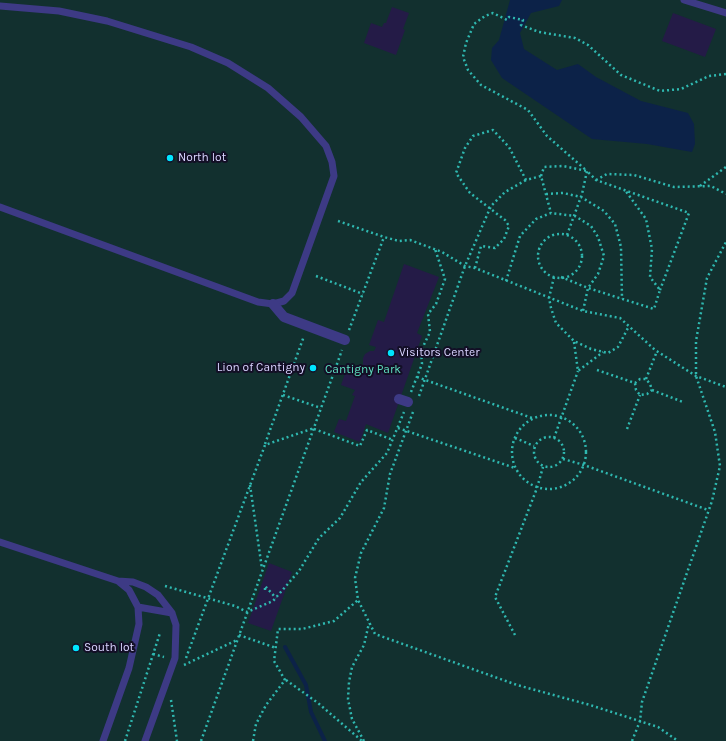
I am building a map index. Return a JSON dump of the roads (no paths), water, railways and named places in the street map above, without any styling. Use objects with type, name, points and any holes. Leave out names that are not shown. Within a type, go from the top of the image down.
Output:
[{"type":"street","points":[[273,304],[284,317],[345,340]]},
{"type":"lane","points":[[684,0],[701,2],[726,13]]},
{"type":"lane","points":[[0,6],[59,11],[107,21],[191,47],[228,63],[268,88],[301,118],[326,146],[332,162],[334,176],[292,293],[284,301],[273,304],[258,302],[0,207]]},
{"type":"lane","points":[[0,542],[118,581],[133,582],[146,587],[158,595],[172,614],[176,625],[175,658],[145,741]]},
{"type":"lane","points":[[103,741],[129,668],[139,624],[138,607],[129,590],[118,581]]},
{"type":"lane","points":[[138,607],[172,614]]},
{"type":"water","points":[[510,0],[562,0],[559,6],[531,13],[520,33],[524,49],[557,70],[578,64],[596,77],[641,101],[688,113],[694,124],[695,144],[692,152],[647,144],[592,139],[502,78],[491,60],[492,48],[499,40]]},
{"type":"waterway","points":[[285,647],[306,685],[311,712],[325,741]]},
{"type":"place","name":"North lot","points":[[170,158]]},
{"type":"place","name":"Visitors Center","points":[[391,353]]},
{"type":"place","name":"Lion of Cantigny","points":[[313,368]]},
{"type":"place","name":"South lot","points":[[76,648]]},
{"type":"park label","name":"Cantigny Park","points":[[363,370]]}]
